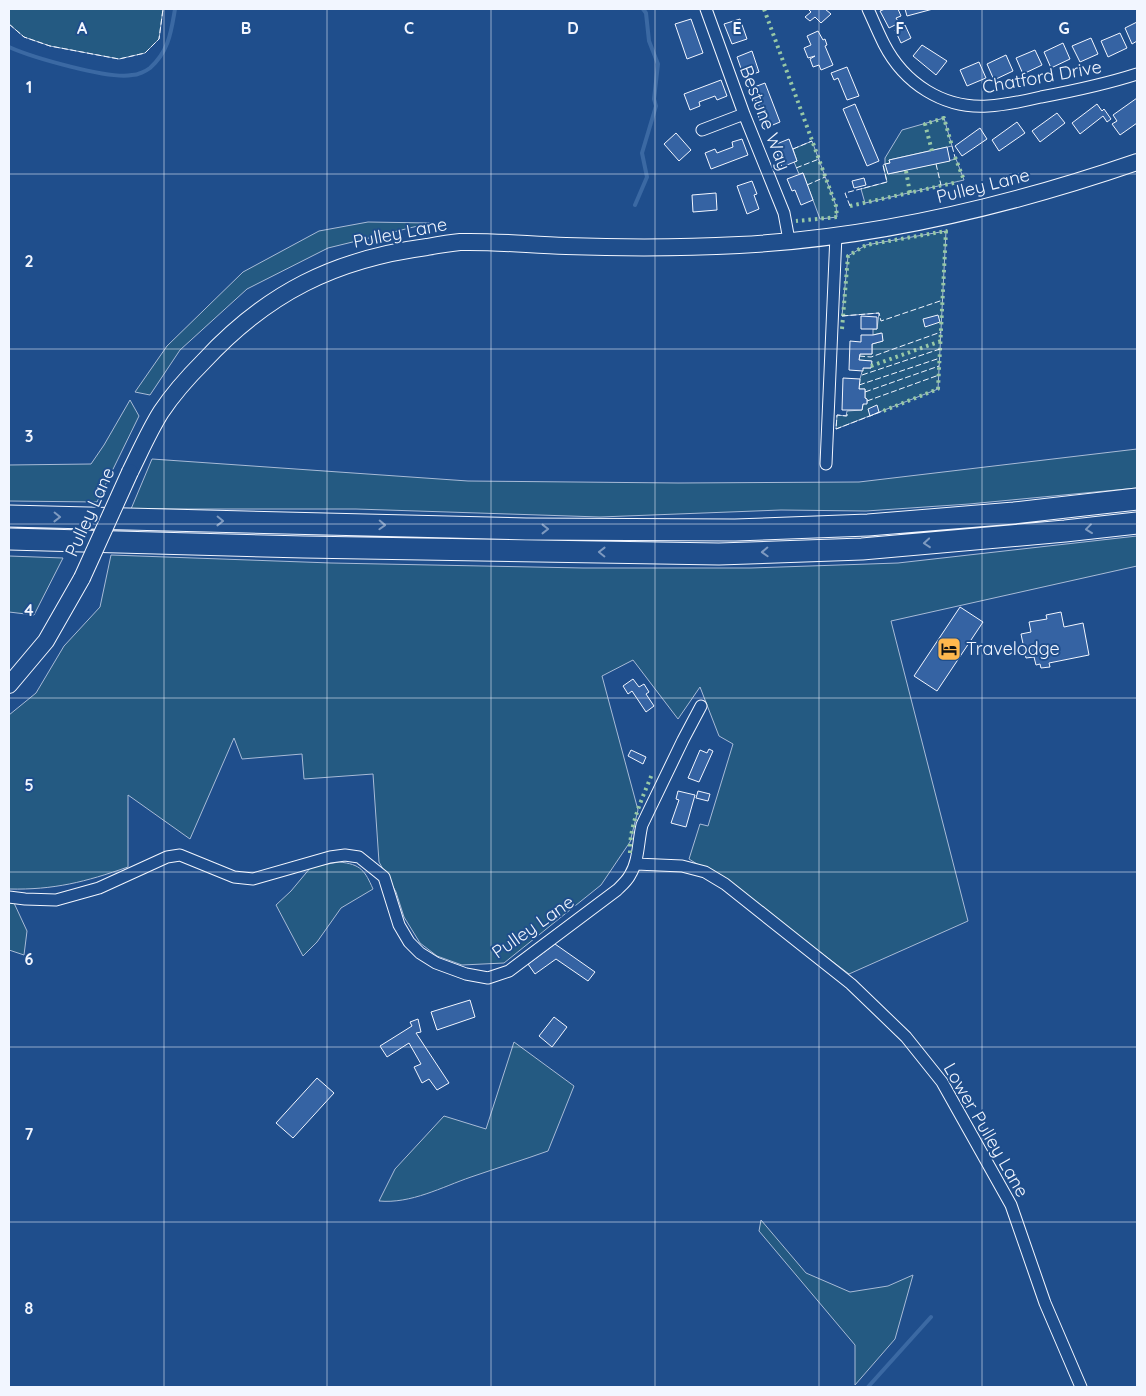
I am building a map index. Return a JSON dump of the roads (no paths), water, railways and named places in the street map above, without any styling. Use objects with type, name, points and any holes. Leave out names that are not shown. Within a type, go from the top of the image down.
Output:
[{"type":"highway","points":[[9,516],[526,529],[735,530],[878,524],[1137,499]]},
{"type":"highway","points":[[9,539],[304,547],[719,554],[862,549],[1137,523]]},
{"type":"street","name":"Bestune Way","points":[[706,9],[744,114],[784,213],[789,240]]},
{"type":"street","name":"Chatford Drive","points":[[868,9],[884,44],[894,61],[905,74],[924,91],[942,100],[961,105],[988,106],[1085,88],[1137,74]]},
{"type":"street","points":[[702,130],[744,114]]},
{"type":"street","name":"Pulley Lane","points":[[9,684],[46,641],[82,578],[130,472],[162,411],[187,378],[254,313],[314,277],[350,263],[392,252],[460,242],[639,249],[742,245],[836,236],[911,224],[980,208],[1072,184],[1137,162]]},
{"type":"street","points":[[826,464],[836,236]]},
{"type":"street","name":"Pulley Lane","points":[[9,897],[56,900],[99,888],[167,857],[180,855],[234,877],[253,880],[330,857],[345,855],[358,857],[384,877],[399,925],[409,942],[420,954],[436,963],[466,974],[488,978],[509,971],[617,890],[630,876],[636,864],[638,840],[642,825],[701,706]]},
{"type":"street","name":"Lower Pulley Lane","points":[[636,864],[682,866],[705,872],[725,884],[851,984],[906,1037],[942,1082],[1011,1206],[1045,1303],[1081,1387]]},
{"type":"waterway","points":[[9,47],[52,62],[89,71],[121,76],[137,74],[150,68],[161,55],[168,41],[175,9]]},
{"type":"waterway","points":[[635,205],[647,177],[642,153],[656,106],[654,99],[658,64],[649,41],[646,13],[643,9]]},
{"type":"waterway","points":[[868,1387],[931,1317]]},
{"type":"place","name":"Travelodge","points":[[949,649]]}]
